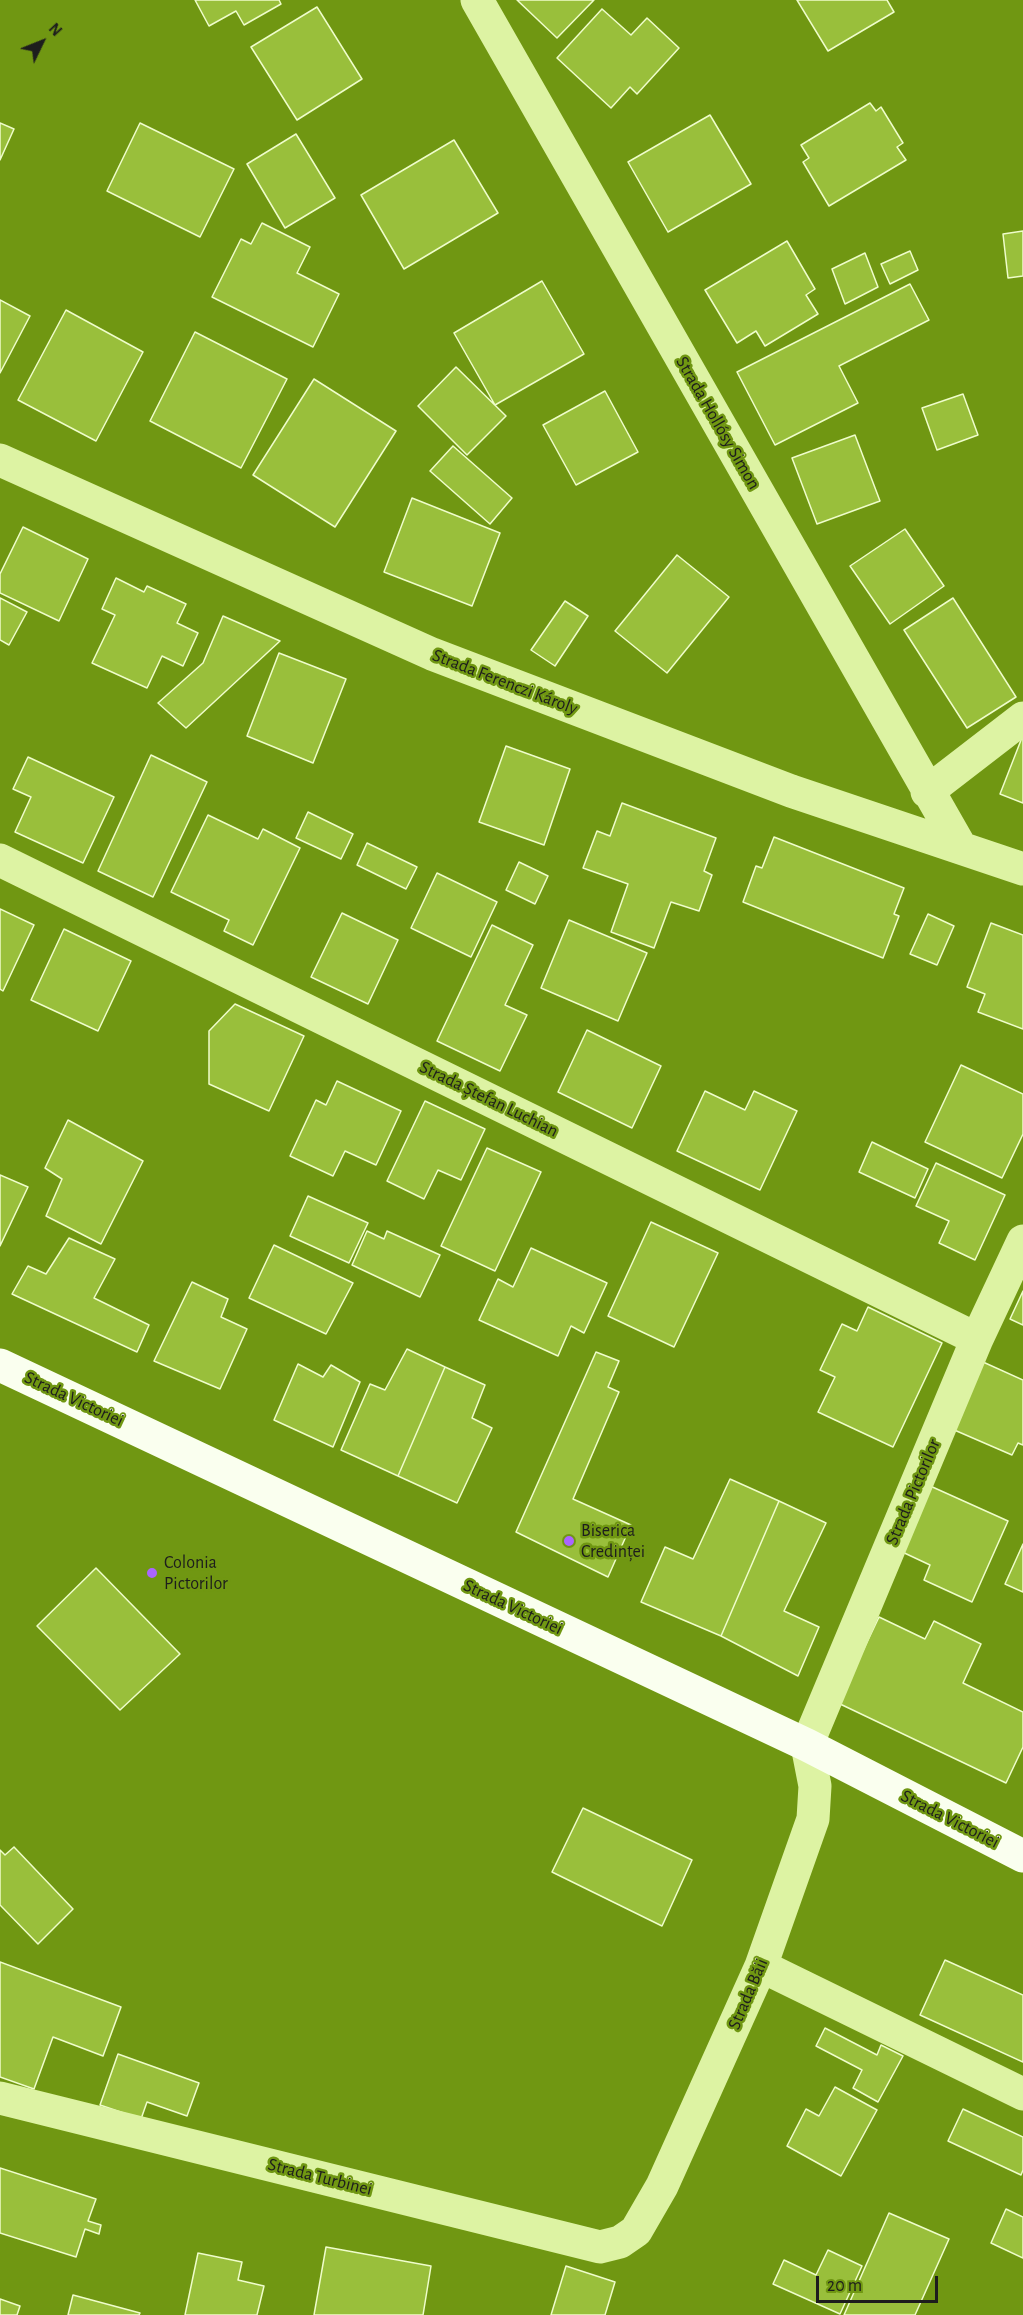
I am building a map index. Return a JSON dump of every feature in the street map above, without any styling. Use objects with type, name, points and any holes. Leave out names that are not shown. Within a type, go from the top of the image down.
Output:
[{"type":"main road","name":"Strada Victoriei","points":[[0,1365],[807,1745],[1023,1856]]},
{"type":"street","name":"Strada Hollósy Simon","points":[[477,0],[927,792],[960,846]]},
{"type":"street","name":"Strada Ferenczi Károly","points":[[0,460],[432,654],[791,792],[960,846],[1023,869]]},
{"type":"street","points":[[927,792],[1023,718]]},
{"type":"street","name":"Strada Ștefan Luchian","points":[[0,860],[977,1339]]},
{"type":"street","name":"Strada Pictorilor","points":[[807,1745],[977,1339],[1023,1241]]},
{"type":"street","name":"Strada Băii","points":[[636,2231],[662,2186],[761,1966],[813,1819],[815,1786],[807,1745]]},
{"type":"street","points":[[761,1966],[1023,2094]]},
{"type":"street","name":"Strada Turbinei","points":[[0,2098],[600,2247],[620,2242],[636,2231]]},
{"type":"building","points":[[195,0],[279,0],[281,4],[244,25],[236,11],[209,26]]},
{"type":"building","points":[[517,0],[594,0],[557,38]]},
{"type":"building","points":[[797,0],[887,0],[894,12],[828,51]]},
{"type":"building","points":[[317,7],[362,79],[297,120],[251,47]]},
{"type":"building","points":[[602,9],[631,35],[647,18],[679,48],[637,94],[630,87],[611,108],[557,58]]},
{"type":"building","points":[[870,103],[876,111],[881,107],[903,143],[897,147],[906,160],[829,206],[803,162],[809,158],[801,145]]},
{"type":"building","points":[[710,115],[751,184],[668,232],[628,162]]},
{"type":"building","points":[[0,123],[14,129],[0,160]]},
{"type":"building","points":[[140,123],[234,169],[200,237],[107,191]]},
{"type":"building","points":[[296,134],[335,198],[285,228],[247,164]]},
{"type":"building","points":[[454,140],[498,213],[404,269],[361,195]]},
{"type":"building","points":[[262,223],[310,247],[297,273],[339,294],[313,347],[212,297],[241,239],[251,244]]},
{"type":"building","points":[[1023,231],[1023,276],[1008,278],[1003,234]]},
{"type":"building","points":[[787,241],[815,289],[806,295],[818,314],[765,346],[756,331],[737,343],[705,290]]},
{"type":"building","points":[[910,251],[918,270],[890,284],[881,264]]},
{"type":"building","points":[[865,253],[878,287],[845,304],[832,269]]},
{"type":"building","points":[[542,281],[584,354],[495,405],[454,333]]},
{"type":"building","points":[[910,284],[929,320],[839,366],[858,403],[775,445],[737,372]]},
{"type":"building","points":[[0,300],[30,316],[0,373]]},
{"type":"building","points":[[66,310],[143,352],[96,441],[18,400]]},
{"type":"building","points":[[195,332],[287,379],[241,468],[150,421]]},
{"type":"building","points":[[456,367],[506,416],[467,455],[418,406]]},
{"type":"building","points":[[314,379],[396,431],[335,527],[253,475]]},
{"type":"building","points":[[605,391],[638,452],[576,485],[543,425]]},
{"type":"building","points":[[963,394],[978,435],[937,450],[922,408]]},
{"type":"building","points":[[855,435],[880,501],[817,524],[792,458]]},
{"type":"building","points":[[453,446],[512,498],[490,524],[430,471]]},
{"type":"building","points":[[412,498],[500,533],[472,606],[384,572]]},
{"type":"building","points":[[23,527],[88,559],[59,621],[0,593],[0,574]]},
{"type":"building","points":[[905,529],[944,586],[890,624],[850,566]]},
{"type":"building","points":[[677,555],[729,597],[667,673],[615,631]]},
{"type":"building","points":[[116,578],[144,592],[147,586],[186,604],[177,623],[198,633],[183,666],[162,656],[147,688],[92,663],[115,615],[102,609]]},
{"type":"building","points":[[0,598],[27,612],[9,645],[0,640]]},
{"type":"building","points":[[953,598],[1016,697],[967,728],[904,630]]},
{"type":"building","points":[[565,601],[588,616],[555,666],[531,650]]},
{"type":"building","points":[[223,616],[280,641],[186,728],[158,703],[203,663]]},
{"type":"building","points":[[279,653],[346,679],[313,763],[247,736]]},
{"type":"building","points":[[1023,735],[1023,803],[1000,794]]},
{"type":"building","points":[[506,746],[570,769],[544,845],[479,822]]},
{"type":"building","points":[[151,755],[207,782],[153,897],[98,871]]},
{"type":"building","points":[[28,757],[114,797],[83,863],[15,832],[31,797],[13,789]]},
{"type":"building","points":[[622,803],[716,838],[704,871],[712,875],[699,911],[671,902],[654,948],[611,932],[628,884],[583,868],[597,831],[610,836]]},
{"type":"building","points":[[308,812],[353,834],[341,859],[296,838]]},
{"type":"building","points":[[208,815],[258,839],[263,829],[300,848],[253,945],[224,931],[229,920],[171,892]]},
{"type":"building","points":[[774,837],[904,888],[894,914],[899,916],[883,958],[743,902],[756,866],[762,868]]},
{"type":"building","points":[[367,843],[417,867],[406,889],[357,865]]},
{"type":"building","points":[[519,862],[548,876],[535,904],[506,890]]},
{"type":"building","points":[[437,873],[497,902],[471,957],[411,928]]},
{"type":"building","points":[[0,909],[34,925],[3,991],[0,989]]},
{"type":"building","points":[[342,913],[398,940],[368,1004],[311,977]]},
{"type":"building","points":[[928,914],[954,926],[937,965],[910,954]]},
{"type":"building","points":[[569,920],[647,953],[618,1021],[541,988]]},
{"type":"building","points":[[991,923],[1023,935],[1023,1029],[978,1012],[985,994],[967,987]]},
{"type":"building","points":[[492,925],[533,945],[505,1005],[527,1015],[500,1071],[437,1041]]},
{"type":"building","points":[[64,929],[131,961],[98,1031],[31,1000]]},
{"type":"building","points":[[235,1004],[304,1036],[269,1111],[209,1084],[209,1031]]},
{"type":"building","points":[[587,1030],[661,1066],[632,1128],[558,1092]]},
{"type":"building","points":[[961,1065],[1023,1094],[1023,1134],[1002,1178],[925,1142]]},
{"type":"building","points":[[337,1081],[401,1111],[376,1165],[345,1151],[333,1176],[290,1156],[316,1100],[326,1105]]},
{"type":"building","points":[[705,1091],[745,1110],[754,1091],[797,1111],[760,1190],[677,1151]]},
{"type":"building","points":[[425,1101],[485,1129],[461,1180],[438,1170],[424,1199],[387,1181]]},
{"type":"building","points":[[68,1120],[143,1161],[101,1244],[46,1216],[62,1179],[45,1168]]},
{"type":"building","points":[[872,1142],[928,1169],[915,1198],[859,1172]]},
{"type":"building","points":[[487,1148],[541,1172],[495,1271],[441,1246]]},
{"type":"building","points":[[936,1163],[1005,1195],[975,1260],[939,1243],[949,1221],[916,1206]]},
{"type":"building","points":[[0,1175],[28,1187],[0,1246]]},
{"type":"building","points":[[308,1196],[368,1223],[349,1263],[290,1236]]},
{"type":"building","points":[[651,1222],[718,1253],[674,1347],[608,1316]]},
{"type":"building","points":[[367,1231],[384,1239],[387,1231],[440,1255],[420,1297],[352,1265]]},
{"type":"building","points":[[69,1238],[115,1259],[94,1298],[149,1325],[137,1352],[12,1294],[28,1266],[46,1274]]},
{"type":"building","points":[[274,1245],[353,1283],[326,1334],[249,1298]]},
{"type":"building","points":[[531,1248],[607,1283],[584,1333],[571,1326],[558,1356],[479,1320],[498,1279],[513,1287]]},
{"type":"building","points":[[192,1282],[228,1299],[221,1317],[247,1329],[220,1389],[154,1361]]},
{"type":"building","points":[[1023,1291],[1023,1325],[1010,1319]]},
{"type":"building","points":[[868,1307],[942,1343],[893,1447],[818,1412],[835,1377],[820,1370],[842,1324],[857,1331]]},
{"type":"building","points":[[407,1349],[445,1367],[398,1476],[341,1450],[370,1384],[385,1390]]},
{"type":"building","points":[[596,1352],[619,1361],[608,1387],[619,1392],[573,1499],[631,1525],[608,1577],[516,1532]]},
{"type":"building","points":[[983,1362],[1023,1380],[1023,1445],[1018,1443],[1012,1455],[952,1429]]},
{"type":"building","points":[[298,1364],[323,1377],[331,1365],[360,1382],[333,1447],[274,1420]]},
{"type":"building","points":[[445,1367],[485,1385],[472,1418],[492,1428],[457,1503],[398,1476]]},
{"type":"building","points":[[730,1479],[779,1501],[721,1636],[641,1602],[665,1547],[693,1559]]},
{"type":"building","points":[[928,1485],[1008,1521],[972,1602],[924,1580],[930,1565],[898,1550]]},
{"type":"building","points":[[779,1501],[826,1523],[784,1611],[819,1627],[798,1676],[721,1636]]},
{"type":"building","points":[[1023,1544],[1023,1592],[1005,1584]]},
{"type":"building","points":[[96,1568],[180,1654],[120,1710],[37,1626]]},
{"type":"building","points":[[879,1617],[925,1639],[934,1621],[981,1644],[963,1683],[1023,1712],[1023,1747],[1006,1783],[838,1703]]},
{"type":"building","points":[[583,1808],[692,1860],[662,1926],[552,1872]]},
{"type":"building","points":[[14,1847],[73,1909],[38,1944],[0,1905],[0,1850],[5,1855]]},
{"type":"building","points":[[945,1960],[1023,1995],[1023,2062],[920,2015]]},
{"type":"building","points":[[0,1962],[121,2007],[103,2056],[53,2037],[34,2089],[0,2077]]},
{"type":"building","points":[[825,2028],[877,2055],[881,2045],[903,2056],[878,2102],[853,2088],[862,2070],[816,2046]]},
{"type":"building","points":[[118,2054],[199,2083],[187,2116],[147,2102],[141,2119],[100,2105]]},
{"type":"building","points":[[835,2087],[877,2110],[841,2176],[787,2146],[806,2109],[819,2116]]},
{"type":"building","points":[[963,2109],[1023,2137],[1021,2175],[948,2141]]},
{"type":"building","points":[[0,2168],[96,2199],[88,2221],[101,2225],[99,2234],[85,2229],[76,2257],[0,2233]]},
{"type":"building","points":[[1006,2209],[1023,2217],[1023,2258],[991,2243]]},
{"type":"building","points":[[889,2213],[949,2239],[915,2315],[844,2315]]},
{"type":"building","points":[[326,2247],[431,2266],[423,2315],[314,2315]]},
{"type":"building","points":[[828,2250],[862,2266],[840,2314],[773,2284],[784,2260],[816,2275]]},
{"type":"building","points":[[198,2253],[242,2262],[238,2280],[264,2286],[257,2315],[185,2315]]},
{"type":"building","points":[[566,2266],[615,2282],[605,2315],[551,2315]]},
{"type":"building","points":[[73,2295],[140,2313],[139,2315],[68,2315]]},
{"type":"building","points":[[0,2299],[20,2306],[17,2315],[0,2315]]},
{"type":"place","name":"Biserica Credinței","points":[[569,1541]]},
{"type":"place","name":"Colonia Pictorilor","points":[[152,1573]]}]
